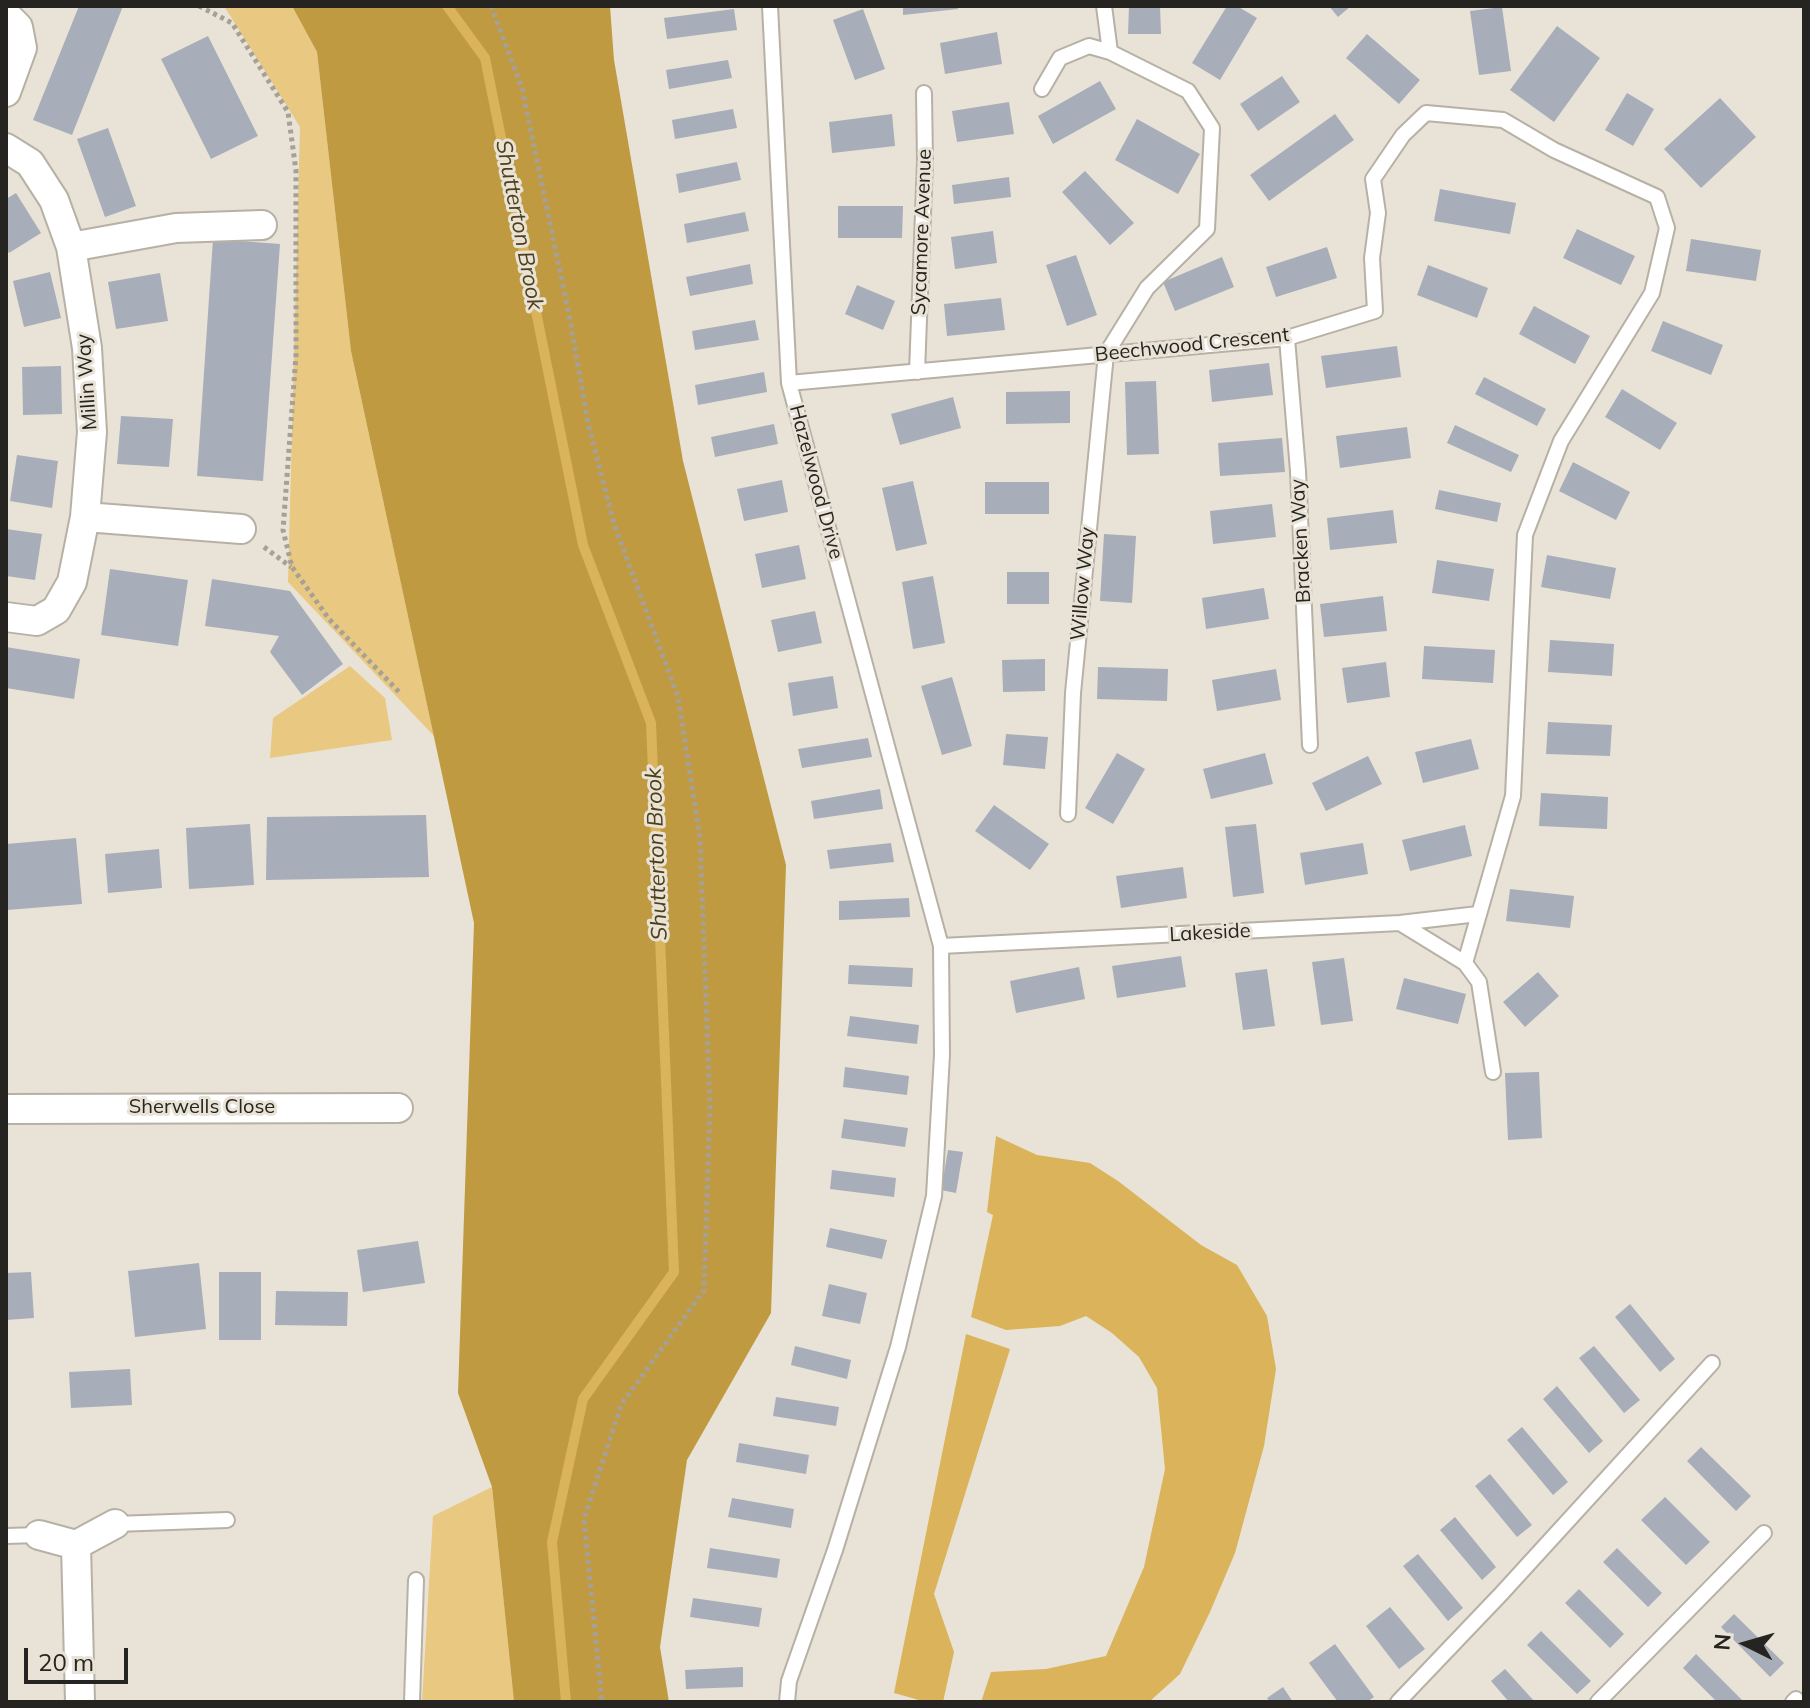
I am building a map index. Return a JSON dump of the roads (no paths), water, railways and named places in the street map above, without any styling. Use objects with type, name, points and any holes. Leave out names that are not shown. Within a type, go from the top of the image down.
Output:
[{"type":"street","points":[[6,15],[18,27],[22,48],[6,92]]},
{"type":"street","name":"Millin Way","points":[[6,148],[30,163],[54,200],[71,247],[87,348],[92,432],[85,517],[72,582],[56,610],[37,621],[6,617]]},
{"type":"street","points":[[71,247],[176,228],[262,225]]},
{"type":"street","points":[[85,517],[241,529]]},
{"type":"street","name":"Sherwells Close","points":[[6,1109],[398,1108]]},
{"type":"street","points":[[39,1535],[76,1545],[115,1524]]},
{"type":"street","points":[[76,1545],[80,1702]]},
{"type":"lane","name":"Hazelwood Drive","points":[[770,6],[789,383],[941,946],[942,1055],[934,1196],[898,1347],[835,1550],[789,1681],[787,1702]]},
{"type":"lane","points":[[1104,6],[1110,52]]},
{"type":"lane","points":[[1042,89],[1060,58],[1089,46],[1110,52],[1188,91],[1212,128],[1207,229],[1147,288],[1106,354]]},
{"type":"lane","name":"Sycamore Avenue","points":[[917,372],[925,161],[924,93]]},
{"type":"lane","name":"Beechwood Crescent","points":[[789,383],[1287,338],[1375,311],[1372,258],[1378,213],[1373,179],[1403,135],[1426,113],[1503,120],[1554,150],[1657,197],[1667,228],[1652,293],[1561,441],[1525,535],[1513,796],[1478,914]]},
{"type":"lane","name":"Bracken Way","points":[[1287,338],[1298,471],[1310,745]]},
{"type":"lane","name":"Willow Way","points":[[1068,814],[1073,693],[1106,354]]},
{"type":"lane","points":[[1465,963],[1478,914]]},
{"type":"lane","name":"Lakeside","points":[[941,946],[1400,923],[1478,914]]},
{"type":"lane","points":[[1400,923],[1465,963],[1479,982],[1493,1072]]},
{"type":"lane","points":[[1398,1702],[1513,1582],[1712,1363]]},
{"type":"lane","points":[[115,1524],[227,1520]]},
{"type":"lane","points":[[1598,1702],[1764,1533]]},
{"type":"lane","points":[[6,1536],[39,1535]]},
{"type":"lane","points":[[412,1702],[416,1580]]},
{"type":"waterway","name":"Shutterton Brook","points":[[447,6],[485,58],[583,545],[651,723],[674,1272],[583,1399],[552,1542],[566,1702]]}]
